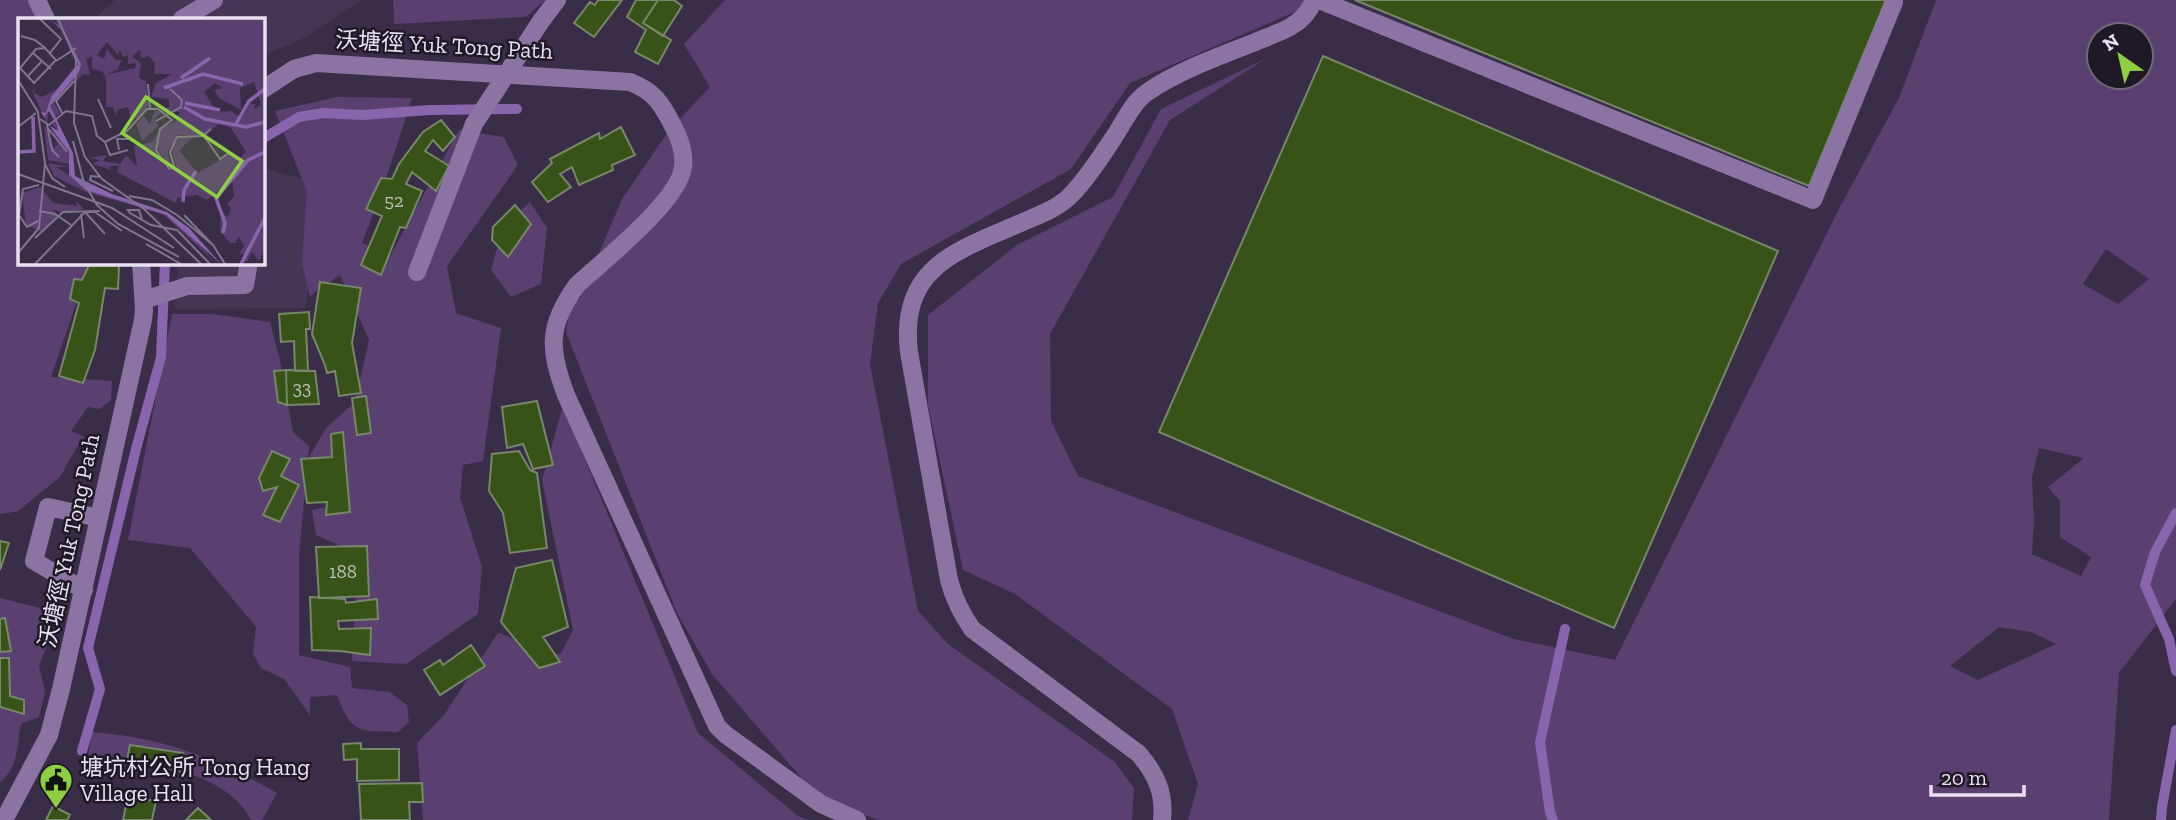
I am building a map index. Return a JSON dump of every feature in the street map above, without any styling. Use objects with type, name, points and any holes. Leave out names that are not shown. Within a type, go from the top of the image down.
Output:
[{"type":"street","points":[[37,0],[46,18]]},
{"type":"street","points":[[184,18],[214,0]]},
{"type":"street","points":[[416,271],[474,124],[534,31],[558,0]]},
{"type":"street","points":[[1162,820],[1160,788],[1139,754],[972,629],[954,598],[909,352],[910,307],[914,294],[942,262],[963,248],[1058,206],[1068,198],[1088,174],[1141,97],[1165,81],[1290,27],[1310,10],[1314,0]]},
{"type":"street","points":[[1319,0],[1813,200],[1894,2]]},
{"type":"street","name":"沃塘徑 Yuk Tong Path","points":[[264,89],[294,69],[316,63],[508,73],[630,82],[646,89],[665,111],[684,152],[684,169],[677,186],[664,203],[577,285],[566,300],[554,331],[553,350],[558,372],[566,395],[717,726],[821,804],[856,820]]},
{"type":"street","name":"沃塘徑 Yuk Tong Path","points":[[4,820],[50,735],[143,320],[141,264]]},
{"type":"street","points":[[144,300],[187,286],[245,285],[249,264]]},
{"type":"street","points":[[84,590],[34,561],[48,507],[99,518]]},
{"type":"shaded area","points":[[0,0],[29,0],[38,18],[18,18],[18,264],[90,264],[51,377],[112,381],[111,400],[100,409],[88,407],[71,431],[85,437],[60,477],[18,511],[0,514]]},
{"type":"shaded area","points":[[115,0],[361,0],[304,38],[264,56],[264,18],[95,18]]},
{"type":"shaded area","points":[[393,0],[545,0],[526,17],[394,24]]},
{"type":"shaded area","points":[[725,0],[1305,0],[1304,8],[1130,83],[1071,169],[901,264],[878,303],[870,364],[918,611],[948,644],[1115,762],[1134,788],[1132,820],[878,820],[817,796],[712,674],[677,613],[566,332],[570,307],[580,298],[622,199],[670,129],[710,87],[684,44]]},
{"type":"shaded area","points":[[1936,0],[2176,0],[2176,599],[2119,673],[2109,820],[1188,820],[1198,784],[1172,709],[1015,594],[963,570],[928,405],[928,315],[1017,245],[1113,197],[1161,109],[1267,58],[1170,120],[1050,334],[1051,421],[1078,476],[1514,639],[1615,660],[1841,205],[1899,98]],"holes":[[[2106,249],[2149,279],[2118,304],[2083,284]],[[2039,448],[2084,458],[2048,487],[2060,501],[2060,537],[2091,557],[2081,576],[2032,554],[2032,477]],[[1999,627],[2031,632],[2056,644],[1978,680],[1950,666]]]},
{"type":"shaded area","points":[[337,97],[412,98],[362,243],[390,256],[459,130],[504,137],[518,165],[447,266],[456,313],[501,328],[483,461],[463,465],[460,497],[482,567],[478,614],[406,664],[352,661],[358,554],[316,535],[312,510],[345,503],[309,457],[326,428],[355,402],[369,340],[340,275],[310,296],[302,263],[307,192],[275,111]]},
{"type":"shaded area","points":[[264,168],[310,181],[326,199],[305,308],[175,309],[178,264],[264,264]]},
{"type":"shaded area","points":[[530,202],[547,228],[541,284],[511,297],[491,270],[503,227]]},
{"type":"shaded area","points":[[172,314],[212,314],[270,322],[293,432],[309,446],[299,555],[299,655],[350,667],[352,688],[389,692],[407,705],[409,722],[398,732],[358,728],[347,717],[337,695],[310,697],[310,715],[284,679],[261,668],[253,653],[256,627],[190,548],[128,540]]},
{"type":"shaded area","points":[[563,406],[698,733],[798,816],[809,820],[423,820],[417,743],[444,715],[498,633],[560,655],[573,630],[542,480]]},
{"type":"shaded area","points":[[0,598],[44,609],[52,633],[39,666],[45,692],[39,717],[21,724],[14,763],[0,782]]},
{"type":"shaded area","points":[[92,732],[142,739],[188,751],[232,769],[277,793],[262,820],[251,820],[238,802],[201,778],[155,765],[88,756]]},
{"type":"building","points":[[598,0],[622,0],[594,37],[574,23],[590,2],[595,5]]},
{"type":"building","points":[[636,0],[658,0],[643,23],[671,40],[658,64],[635,52],[646,30],[627,17]]},
{"type":"building","points":[[658,0],[674,0],[682,6],[663,36],[643,23]]},
{"type":"building","points":[[1355,0],[1886,0],[1809,186]]},
{"type":"building","points":[[1323,56],[1778,251],[1614,628],[1159,432]]},
{"type":"building","points":[[441,120],[455,137],[443,151],[433,140],[425,151],[449,166],[436,191],[412,172],[406,184],[422,191],[406,228],[400,227],[381,275],[361,265],[382,216],[366,209],[381,178],[392,179],[399,164],[423,132]]},
{"type":"building","points":[[621,127],[635,155],[612,165],[613,170],[579,185],[572,167],[560,174],[571,187],[548,202],[532,182],[552,163],[550,159],[599,133],[600,139]]},
{"type":"building","points":[[515,205],[531,224],[508,257],[492,240],[493,227]]},
{"type":"building","points":[[89,265],[119,265],[118,289],[105,288],[95,350],[83,383],[59,376],[79,303],[70,299],[74,279],[82,280]]},
{"type":"building","points":[[320,282],[361,288],[352,343],[361,393],[339,396],[335,371],[327,373],[312,334]]},
{"type":"building","points":[[309,312],[310,329],[306,329],[308,371],[295,371],[294,341],[281,342],[279,314]]},
{"type":"building","points":[[286,370],[315,371],[319,404],[287,405]]},
{"type":"building","points":[[286,370],[287,405],[278,402],[274,371]]},
{"type":"building","points":[[366,396],[371,433],[357,435],[352,398]]},
{"type":"building","points":[[537,401],[553,465],[533,469],[523,444],[507,448],[502,407]]},
{"type":"building","points":[[343,432],[350,512],[326,515],[327,502],[307,503],[301,459],[332,457],[331,434]]},
{"type":"building","points":[[272,451],[290,459],[281,476],[299,485],[280,522],[263,515],[277,487],[263,491],[259,478]]},
{"type":"building","points":[[519,451],[530,470],[537,473],[547,548],[510,553],[503,513],[489,491],[492,454]]},
{"type":"building","points":[[0,541],[9,543],[0,570]]},
{"type":"building","points":[[367,546],[369,596],[319,598],[316,547]]},
{"type":"building","points":[[552,560],[568,627],[543,637],[560,662],[539,668],[501,622],[516,568]]},
{"type":"building","points":[[310,597],[345,599],[346,603],[377,599],[378,619],[338,621],[339,629],[371,628],[370,655],[312,650]]},
{"type":"building","points":[[5,618],[11,651],[0,652],[0,619]]},
{"type":"building","points":[[471,645],[485,666],[440,695],[424,670],[440,660],[443,665]]},
{"type":"building","points":[[0,658],[9,658],[10,696],[24,700],[24,714],[0,707]]},
{"type":"building","points":[[361,743],[361,749],[399,749],[399,780],[357,781],[357,759],[344,760],[343,744]]},
{"type":"building","points":[[130,745],[183,753],[180,771],[127,760]]},
{"type":"building","points":[[422,783],[423,802],[409,802],[410,820],[361,820],[359,784]]},
{"type":"building","points":[[128,796],[156,801],[152,820],[123,820]]},
{"type":"building","name":"塘坑村公所 Tong Hang Village Hall","points":[[53,806],[70,815],[67,820],[46,820]]},
{"type":"building","points":[[198,808],[211,820],[186,820]]},
{"type":"waterway","points":[[264,138],[299,117],[323,113],[362,115],[430,110],[517,109]]},
{"type":"waterway","points":[[82,751],[100,689],[88,648],[161,357],[165,264]]},
{"type":"waterway","points":[[2176,513],[2155,552],[2145,585],[2169,639],[2176,671]]},
{"type":"waterway","points":[[1553,820],[1540,742],[1565,629]]},
{"type":"waterway","points":[[2161,820],[2176,730]]},
{"type":"place","name":"塘坑村公所 Tong Hang Village Hall","points":[[56,810]]}]
